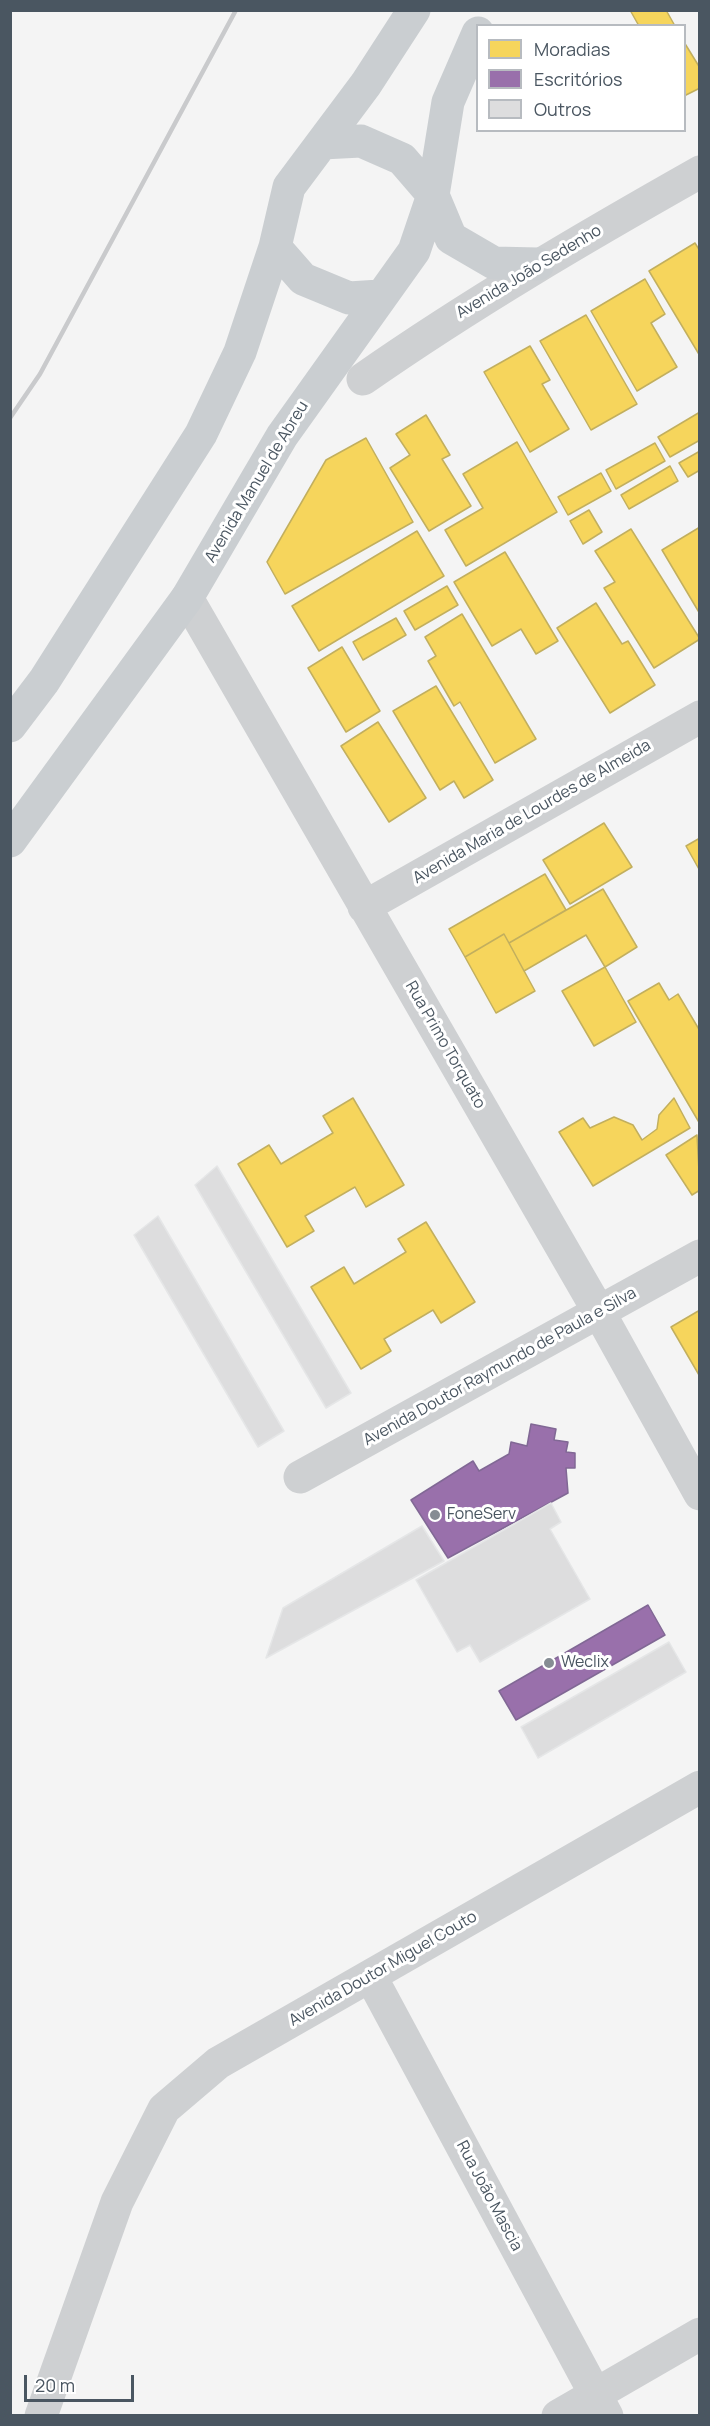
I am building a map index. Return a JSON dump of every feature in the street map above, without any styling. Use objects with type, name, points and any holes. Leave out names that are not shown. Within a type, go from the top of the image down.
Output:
[{"type":"main road","points":[[10,726],[44,681],[201,434],[240,352],[275,247],[289,187],[366,84],[414,10]]},
{"type":"main road","name":"Avenida Manuel de Abreu","points":[[10,841],[187,598],[282,436],[414,251],[433,195],[448,102],[476,35]]},
{"type":"main road","points":[[322,143],[361,141],[402,159],[433,195],[451,238],[494,263],[538,264]]},
{"type":"main road","points":[[275,247],[303,279],[349,298],[380,296]]},
{"type":"street","name":"Avenida João Sedenho","points":[[363,379],[434,329],[538,264],[699,172]]},
{"type":"street","name":"Rua Primo Torquato","points":[[187,598],[599,1312],[699,1494]]},
{"type":"street","name":"Avenida Maria de Lourdes de Almeida","points":[[364,907],[699,717]]},
{"type":"street","name":"Avenida Doutor Raymundo de Paula e Silva","points":[[300,1477],[699,1256]]},
{"type":"street","name":"Avenida Doutor Miguel Couto","points":[[41,2415],[117,2202],[164,2109],[218,2063],[699,1787]]},
{"type":"street","name":"Rua João Mascia","points":[[371,1977],[601,2404]]},
{"type":"street","points":[[558,2415],[601,2404],[699,2334]]},
{"type":"building: Moradias","points":[[630,10],[666,10],[674,24],[638,24]]},
{"type":"building: Moradias","points":[[686,45],[700,68],[700,88],[686,95]]},
{"type":"building: Moradias","points":[[695,243],[700,251],[700,356],[649,271]]},
{"type":"building: Moradias","points":[[645,279],[665,314],[651,323],[677,367],[637,391],[591,311]]},
{"type":"building: Moradias","points":[[586,315],[637,404],[591,430],[540,341]]},
{"type":"building: Moradias","points":[[530,346],[550,380],[542,384],[569,429],[530,452],[484,372]]},
{"type":"building: Moradias","points":[[700,412],[700,440],[670,457],[658,437]]},
{"type":"building: Moradias","points":[[426,415],[450,455],[442,459],[471,506],[429,531],[390,468],[410,455],[396,434]]},
{"type":"building: Moradias","points":[[366,438],[413,522],[285,594],[267,562],[326,460]]},
{"type":"building: Moradias","points":[[517,442],[557,512],[466,566],[445,530],[483,508],[463,474]]},
{"type":"building: Moradias","points":[[655,443],[665,461],[616,489],[606,470]]},
{"type":"building: Moradias","points":[[700,451],[700,470],[688,477],[679,463]]},
{"type":"building: Moradias","points":[[670,466],[678,481],[629,509],[621,495]]},
{"type":"building: Moradias","points":[[601,473],[611,491],[568,515],[558,497]]},
{"type":"building: Moradias","points":[[589,510],[602,532],[583,544],[570,521]]},
{"type":"building: Moradias","points":[[700,527],[700,614],[662,550]]},
{"type":"building: Moradias","points":[[631,529],[700,639],[654,668],[604,588],[615,582],[595,551]]},
{"type":"building: Moradias","points":[[417,531],[444,576],[319,651],[292,606]]},
{"type":"building: Moradias","points":[[505,552],[558,641],[536,654],[521,629],[492,646],[454,582]]},
{"type":"building: Moradias","points":[[447,586],[458,605],[415,630],[404,611]]},
{"type":"building: Moradias","points":[[596,603],[622,644],[628,641],[655,685],[610,713],[557,628]]},
{"type":"building: Moradias","points":[[462,614],[536,739],[495,763],[460,702],[454,706],[428,661],[436,656],[425,637]]},
{"type":"building: Moradias","points":[[396,618],[406,635],[363,660],[353,642]]},
{"type":"building: Moradias","points":[[342,647],[380,711],[346,732],[308,668]]},
{"type":"building: Moradias","points":[[436,686],[493,780],[464,798],[454,781],[440,790],[393,711]]},
{"type":"building: Moradias","points":[[378,722],[426,798],[389,822],[341,746]]},
{"type":"building: Moradias","points":[[604,823],[632,867],[570,904],[543,860]]},
{"type":"building: Moradias","points":[[700,838],[700,871],[686,846]]},
{"type":"building: Moradias","points":[[545,874],[566,910],[509,943],[504,934],[465,957],[449,929]]},
{"type":"building: Moradias","points":[[603,889],[637,947],[605,967],[586,935],[524,971],[509,943]]},
{"type":"building: Moradias","points":[[504,934],[535,991],[496,1013],[465,957]]},
{"type":"building: Moradias","points":[[605,967],[636,1022],[594,1046],[562,991]]},
{"type":"building: Moradias","points":[[659,983],[669,1000],[678,994],[700,1031],[700,1124],[628,1001]]},
{"type":"building: Moradias","points":[[353,1098],[404,1185],[366,1207],[355,1187],[305,1216],[314,1231],[287,1247],[238,1164],[269,1145],[281,1164],[333,1133],[323,1116]]},
{"type":"building: Moradias","points":[[674,1098],[690,1128],[593,1186],[559,1132],[583,1118],[590,1128],[614,1117],[633,1125],[642,1140],[657,1129],[659,1115]]},
{"type":"building: Moradias","points":[[697,1135],[700,1190],[692,1195],[666,1155]]},
{"type":"building: Moradias","points":[[426,1222],[475,1302],[441,1323],[433,1310],[384,1339],[391,1351],[361,1369],[311,1287],[344,1267],[354,1284],[406,1252],[398,1239]]},
{"type":"building: Moradias","points":[[700,1310],[700,1374],[699,1375],[671,1327]]},
{"type":"building: Escritórios","points":[[531,1424],[556,1429],[554,1440],[568,1442],[566,1452],[575,1453],[575,1468],[566,1468],[568,1493],[448,1558],[411,1500],[473,1461],[479,1471],[509,1454],[511,1442],[527,1446]]},
{"type":"building: Escritórios","points":[[648,1605],[665,1635],[516,1720],[499,1691]]},
{"type":"building: Outros","points":[[217,1166],[351,1393],[326,1408],[195,1185]]},
{"type":"building: Outros","points":[[158,1216],[284,1431],[258,1447],[134,1235]]},
{"type":"building: Outros","points":[[551,1503],[561,1522],[550,1529],[590,1599],[480,1662],[470,1645],[457,1652],[416,1580]]},
{"type":"building: Outros","points":[[422,1526],[444,1561],[266,1658],[283,1608]]},
{"type":"building: Outros","points":[[669,1642],[686,1672],[538,1758],[521,1727]]},
{"type":"railway","points":[[10,418],[40,374],[236,10]]},
{"type":"place","name":"FoneServ","points":[[435,1515]]},
{"type":"place","name":"Weclix","points":[[549,1663]]}]
